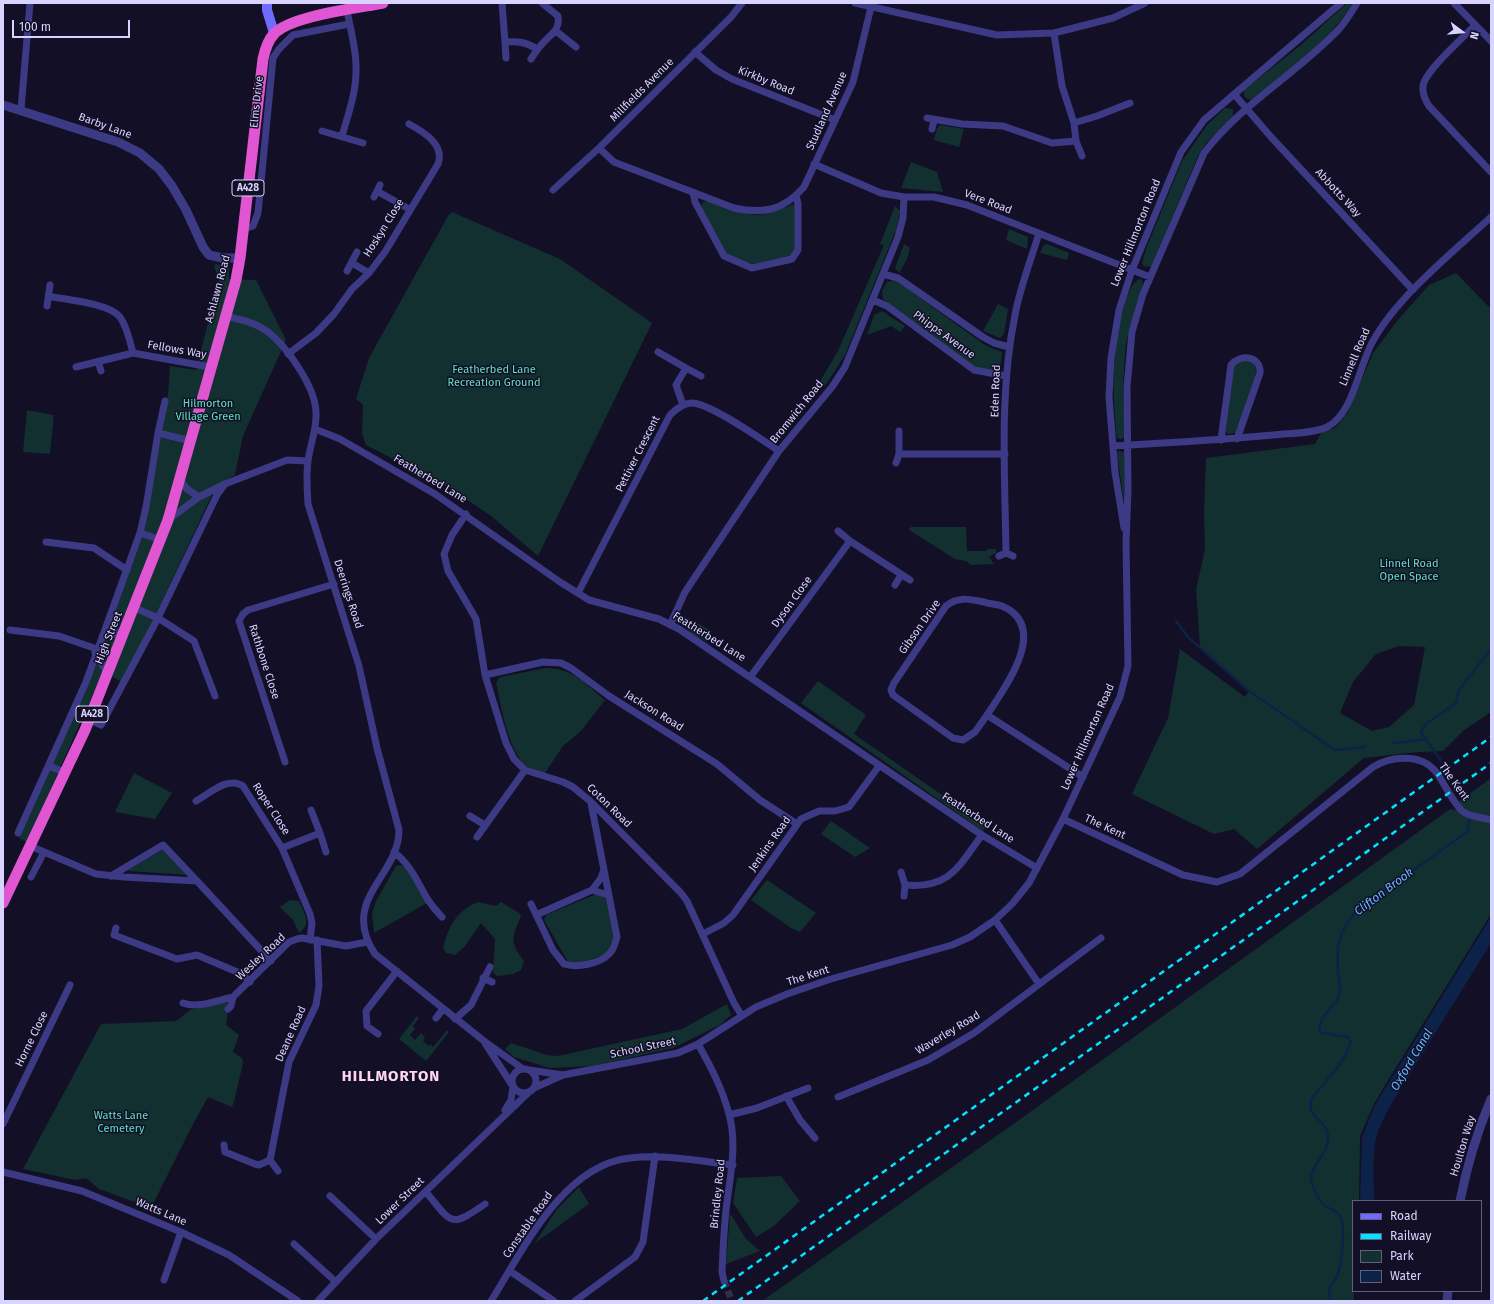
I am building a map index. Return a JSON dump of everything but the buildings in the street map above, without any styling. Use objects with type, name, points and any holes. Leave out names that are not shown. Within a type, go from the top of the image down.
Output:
[{"type":"highway","points":[[274,33],[286,26],[308,18],[383,3]]},
{"type":"highway","name":"Ashlawn Road","points":[[168,520],[191,442],[240,258],[263,58],[274,33]]},
{"type":"highway","name":"High Street","points":[[3,903],[66,773],[90,718],[135,608],[168,520]]},
{"type":"main road","points":[[267,3],[267,10],[274,33]]},
{"type":"street","points":[[21,109],[30,3]]},
{"type":"street","points":[[502,3],[506,58]]},
{"type":"street","points":[[531,59],[537,50],[556,31],[558,24],[558,16],[542,3]]},
{"type":"street","name":"Millfields Avenue","points":[[554,190],[599,148],[731,17],[742,3]]},
{"type":"street","points":[[856,3],[997,35],[1054,34],[1113,18],[1145,3]]},
{"type":"street","name":"Lower Hillmorton Road","points":[[1126,542],[1118,497],[1109,397],[1111,358],[1119,310],[1132,270],[1181,152],[1204,120],[1341,3]]},
{"type":"street","name":"Lower Hillmorton Road","points":[[1063,819],[1084,777],[1120,697],[1128,666],[1126,542],[1128,445],[1127,387],[1132,332],[1143,294],[1204,152],[1215,139],[1247,109],[1340,28],[1357,3]]},
{"type":"street","points":[[1454,3],[1491,41]]},
{"type":"street","name":"Studland Avenue","points":[[796,196],[804,187],[854,82],[871,7]]},
{"type":"street","points":[[342,136],[354,96],[356,81],[356,63],[347,10]]},
{"type":"street","name":"Elms Drive","points":[[244,229],[253,226],[258,213],[273,58],[279,49],[293,35],[349,24]]},
{"type":"street","points":[[1475,25],[1427,74],[1423,87],[1423,94],[1429,106],[1491,172]]},
{"type":"street","points":[[556,31],[576,47]]},
{"type":"street","points":[[1054,34],[1062,86],[1074,123],[1076,141],[1082,156]]},
{"type":"street","points":[[505,42],[519,41],[537,50]]},
{"type":"street","name":"Kirkby Road","points":[[695,52],[716,70],[732,79],[835,120]]},
{"type":"street","name":"Abbotts Way","points":[[1234,94],[1285,152],[1413,290]]},
{"type":"street","points":[[1074,123],[1098,116],[1130,103]]},
{"type":"street","name":"Barby Lane","points":[[3,104],[118,142],[140,153],[159,169],[172,186],[186,210],[203,247],[209,254],[222,258],[240,258]]},
{"type":"street","points":[[932,129],[931,119],[962,124],[1003,126],[1052,143],[1076,141]]},
{"type":"street","name":"Hoskyn Close","points":[[288,354],[316,333],[334,314],[352,289],[369,273],[385,252],[409,209],[438,164],[440,155],[439,151],[428,136],[410,124]]},
{"type":"street","points":[[322,131],[363,143]]},
{"type":"street","points":[[599,148],[614,162],[693,192],[734,208],[755,212],[768,210],[784,204],[796,196],[798,204],[798,250],[796,255],[792,259],[752,268],[722,254],[695,202],[693,192]]},
{"type":"street","name":"Vere Road","points":[[814,164],[881,194],[904,197],[934,197],[950,199],[1150,277]]},
{"type":"street","points":[[377,191],[409,209]]},
{"type":"street","name":"Bromwich Road","points":[[670,625],[685,592],[779,451],[832,387],[845,367],[898,237],[903,218],[904,197]]},
{"type":"street","name":"Linnell Road","points":[[1113,446],[1237,439],[1314,431],[1326,428],[1336,421],[1348,405],[1365,357],[1381,326],[1413,290],[1491,217]]},
{"type":"street","name":"Eden Road","points":[[999,556],[1010,555],[1005,454],[1006,376],[1009,347],[1020,295],[1039,233]]},
{"type":"street","points":[[347,270],[357,252]]},
{"type":"street","points":[[352,263],[369,273]]},
{"type":"street","name":"Phipps Avenue","points":[[884,274],[898,278],[983,337],[994,343],[1009,347]]},
{"type":"street","points":[[47,306],[50,285]]},
{"type":"street","name":"Fellows Way","points":[[48,296],[102,306],[113,311],[119,316],[124,324],[133,353],[210,367]]},
{"type":"street","name":"Phipps Avenue","points":[[873,300],[887,306],[974,370],[1006,376]]},
{"type":"street","name":"Deerings Road","points":[[224,316],[252,323],[263,328],[276,339],[307,380],[313,397],[316,413],[306,482],[308,504],[359,666],[377,748],[399,830],[399,839],[394,852],[366,902],[364,913]]},
{"type":"street","points":[[658,352],[701,376]]},
{"type":"street","points":[[76,367],[133,353]]},
{"type":"street","points":[[1221,440],[1231,366],[1235,360],[1246,357],[1254,360],[1258,364],[1260,373],[1237,439]]},
{"type":"street","points":[[98,361],[101,371]]},
{"type":"street","points":[[686,368],[676,385],[683,405],[691,403],[712,410],[779,451]]},
{"type":"street","name":"High Street","points":[[18,833],[33,810],[49,766],[86,682],[140,533],[165,401]]},
{"type":"street","name":"Pettiver Crescent","points":[[578,593],[670,415],[676,408],[683,405]]},
{"type":"street","name":"Featherbed Lane","points":[[314,429],[340,439],[435,494],[466,514],[578,593],[601,604],[659,619],[679,629],[751,676],[879,766],[982,835],[1037,868]]},
{"type":"street","points":[[896,463],[899,454],[899,431]]},
{"type":"street","points":[[158,433],[191,442]]},
{"type":"street","points":[[899,454],[1005,454]]},
{"type":"street","points":[[168,520],[199,497],[225,484],[287,460],[308,461]]},
{"type":"street","points":[[180,480],[187,489],[199,497]]},
{"type":"street","points":[[73,712],[90,718],[101,725],[120,692],[158,618],[217,495],[225,484]]},
{"type":"street","points":[[466,514],[452,535],[444,554],[448,571],[476,619],[485,676],[506,743],[514,760],[525,770],[477,836]]},
{"type":"street","points":[[838,531],[850,541],[910,580]]},
{"type":"street","points":[[140,533],[161,540]]},
{"type":"street","name":"Dyson Close","points":[[751,676],[850,541]]},
{"type":"street","points":[[46,542],[94,548],[127,570]]},
{"type":"street","points":[[895,585],[901,574]]},
{"type":"street","name":"Rathbone Close","points":[[285,762],[239,621],[243,614],[248,610],[334,584]]},
{"type":"street","name":"Gibson Drive","points":[[966,598],[1001,606],[1016,617],[1021,626],[1023,645],[1021,658],[988,715],[975,732],[963,740],[953,738],[893,695],[891,690],[942,613],[951,602],[966,598]]},
{"type":"street","points":[[135,608],[158,618],[194,641],[215,696]]},
{"type":"street","points":[[10,630],[59,636],[96,651],[108,674]]},
{"type":"street","points":[[102,637],[125,632]]},
{"type":"street","name":"Jackson Road","points":[[485,676],[542,662],[561,663],[571,668],[609,696],[717,764],[760,800],[797,824]]},
{"type":"street","points":[[988,715],[1084,777]]},
{"type":"street","name":"The Kent","points":[[742,1016],[756,1006],[787,994],[831,979],[952,945],[970,936],[995,920],[1012,904],[1029,883],[1063,819],[1183,875],[1217,882],[1240,874],[1373,767],[1391,759],[1404,758],[1417,760],[1434,770],[1462,812],[1491,820]]},
{"type":"street","points":[[49,766],[66,773]]},
{"type":"street","name":"Jenkins Road","points":[[703,934],[724,924],[732,916],[801,819],[819,811],[835,811],[849,807],[879,766]]},
{"type":"street","name":"Coton Road","points":[[525,770],[563,782],[573,787],[590,801],[682,893],[703,934],[734,1003],[742,1016]]},
{"type":"street","name":"Roper Close","points":[[196,801],[226,783],[240,784],[249,794],[282,848],[310,914],[314,940]]},
{"type":"street","points":[[531,904],[553,950],[564,964],[580,966],[603,958],[613,949],[617,937],[590,801]]},
{"type":"street","points":[[311,810],[326,852]]},
{"type":"street","points":[[470,816],[484,826]]},
{"type":"street","name":"Roper Close","points":[[282,848],[320,833]]},
{"type":"street","points":[[905,885],[923,886],[941,881],[956,870],[982,835]]},
{"type":"street","points":[[111,876],[163,845],[271,960]]},
{"type":"street","points":[[30,846],[96,874],[197,881]]},
{"type":"street","points":[[31,877],[44,852]]},
{"type":"street","points":[[394,852],[410,867],[429,902],[442,917]]},
{"type":"street","points":[[536,915],[592,890],[601,878],[604,871]]},
{"type":"street","points":[[901,872],[905,885],[904,896]]},
{"type":"street","points":[[592,890],[608,894]]},
{"type":"street","name":"School Street","points":[[364,913],[363,927],[367,942],[375,954],[484,1041],[526,1069],[563,1075]]},
{"type":"street","points":[[995,920],[1039,984]]},
{"type":"street","points":[[116,928],[114,935],[177,959],[197,955],[242,974],[250,982]]},
{"type":"street","name":"Wesley Road","points":[[228,1009],[231,1006],[233,997],[250,982],[289,942],[302,938],[346,946],[367,942]]},
{"type":"street","name":"Waverley Road","points":[[838,1097],[928,1060],[974,1032],[1101,938]]},
{"type":"street","name":"Deane Road","points":[[270,1160],[289,1062],[316,1005],[318,996],[314,940]]},
{"type":"street","points":[[456,1019],[471,1005],[490,966]]},
{"type":"street","points":[[378,1034],[367,1026],[366,1011],[397,971]]},
{"type":"street","points":[[483,978],[492,982]]},
{"type":"street","name":"Horne Close","points":[[3,1124],[70,985]]},
{"type":"street","points":[[183,1003],[190,1006],[233,997]]},
{"type":"street","points":[[436,1018],[443,1009]]},
{"type":"street","name":"School Street","points":[[528,1093],[534,1088],[563,1075],[678,1053],[698,1044],[742,1016]]},
{"type":"street","name":"School Street","points":[[484,1041],[512,1086]]},
{"type":"street","name":"Brindley Road","points":[[698,1044],[717,1077],[729,1115],[733,1165],[727,1202],[722,1272],[724,1281]]},
{"type":"street","points":[[528,1093],[518,1092],[512,1086],[514,1074],[526,1069],[536,1077],[534,1088]]},
{"type":"street","name":"Lower Street","points":[[500,1119],[511,1100],[512,1086]]},
{"type":"street","points":[[729,1115],[757,1108],[808,1088]]},
{"type":"street","name":"Lower Street","points":[[318,1301],[376,1239],[528,1093]]},
{"type":"street","points":[[786,1096],[800,1120],[815,1138]]},
{"type":"street","name":"Houlton Way","points":[[1460,1200],[1466,1172],[1491,1099]]},
{"type":"street","points":[[223,1151],[259,1165],[270,1160],[278,1171]]},
{"type":"street","points":[[576,1301],[635,1257],[640,1251],[643,1242],[654,1156]]},
{"type":"street","name":"Constable Road","points":[[491,1301],[542,1220],[578,1179],[594,1169],[628,1158],[654,1156],[733,1165]]},
{"type":"street","name":"Watts Lane","points":[[3,1172],[82,1191],[181,1232],[229,1255],[298,1301]]},
{"type":"street","points":[[426,1192],[448,1218],[456,1220],[464,1219],[485,1204]]},
{"type":"street","points":[[330,1196],[376,1239]]},
{"type":"street","points":[[164,1280],[181,1232]]},
{"type":"street","points":[[294,1244],[336,1282]]},
{"type":"street","points":[[510,1271],[554,1301]]},
{"type":"green space","points":[[1347,3],[1352,3],[1344,16],[1321,42],[1307,55],[1252,100],[1247,99],[1244,96],[1244,90],[1301,45]]},
{"type":"green space","points":[[1225,108],[1233,109],[1233,116],[1206,143],[1198,156],[1151,267],[1143,266],[1142,263],[1146,249],[1182,161],[1207,125]]},
{"type":"green space","points":[[940,125],[964,129],[959,147],[934,140],[937,128]]},
{"type":"green space","points":[[911,162],[937,172],[943,192],[901,188]]},
{"type":"green space","points":[[706,201],[753,215],[765,214],[795,204],[796,250],[790,257],[752,264],[726,254],[701,209],[702,203]]},
{"type":"green space","points":[[895,206],[900,211],[896,230],[845,355],[825,386],[819,383],[838,351],[884,245],[880,244]]},
{"type":"green space","name":"Featherbed Lane Recreation Ground","points":[[452,212],[560,259],[652,323],[538,556],[491,516],[450,488],[366,445],[362,433],[363,405],[356,399],[369,358],[448,216]]},
{"type":"green space","points":[[1009,229],[1028,237],[1027,249],[1006,240]]},
{"type":"green space","points":[[904,244],[910,248],[907,259],[900,271],[901,274],[895,268]]},
{"type":"green space","points":[[1047,244],[1069,253],[1067,260],[1040,253],[1043,246]]},
{"type":"green space","name":"Hilmorton Village Green","points":[[216,264],[229,267],[229,279],[256,280],[286,340],[243,436],[235,475],[216,486],[157,612],[122,682],[103,672],[27,842],[19,838],[64,736],[142,539],[168,395],[170,366],[196,370],[216,291],[221,287],[214,266]]},
{"type":"green space","name":"Linnel Road Open Space","points":[[1456,273],[1491,309],[1491,712],[1463,731],[1443,751],[1418,752],[1364,758],[1257,849],[1234,829],[1214,834],[1132,794],[1168,718],[1180,649],[1245,697],[1249,691],[1200,647],[1196,590],[1205,549],[1204,513],[1206,458],[1315,444],[1321,433],[1336,427],[1347,414],[1373,353],[1397,321],[1429,285]],"holes":[[[1399,646],[1425,647],[1414,705],[1389,727],[1372,731],[1340,713],[1353,682],[1376,654]]]},
{"type":"green space","points":[[1140,279],[1143,281],[1142,286],[1126,343],[1123,383],[1125,437],[1121,439],[1117,438],[1116,433],[1114,389],[1114,365],[1117,337],[1128,293],[1134,284]]},
{"type":"green space","points":[[895,280],[985,345],[1002,352],[1000,371],[976,368],[883,299],[882,291],[887,282]]},
{"type":"green space","points":[[998,304],[1008,309],[1004,334],[1000,338],[983,331]]},
{"type":"green space","points":[[882,311],[905,326],[900,332],[891,326],[867,335],[874,315]]},
{"type":"green space","points":[[1247,360],[1255,364],[1256,371],[1253,388],[1236,433],[1228,434],[1226,432],[1233,367],[1239,361]]},
{"type":"green space","points":[[27,410],[54,415],[50,454],[23,452]]},
{"type":"green space","points":[[1119,451],[1124,452],[1125,510],[1117,453]]},
{"type":"green space","points":[[911,527],[966,527],[967,551],[987,551],[987,549],[996,549],[996,553],[989,557],[994,564],[971,565],[966,561],[955,559],[909,530]]},
{"type":"green space","points":[[682,615],[712,631],[707,642],[694,635],[686,628],[683,624]]},
{"type":"green space","points":[[546,668],[564,671],[571,674],[585,683],[605,700],[581,731],[563,746],[545,773],[533,770],[523,763],[516,752],[505,723],[496,683],[500,677]]},
{"type":"green space","points":[[818,681],[866,715],[854,734],[987,826],[983,831],[801,703]]},
{"type":"green space","points":[[134,773],[172,793],[155,819],[115,812]]},
{"type":"green space","points":[[1491,778],[1491,914],[1374,1104],[1360,1136],[1359,1200],[1352,1200],[1352,1292],[1354,1292],[1354,1301],[762,1301],[1019,1120],[1450,809],[1462,811],[1457,803]]},
{"type":"green space","points":[[831,821],[870,848],[855,857],[821,834]]},
{"type":"green space","points":[[162,850],[166,851],[189,875],[129,871],[129,869]]},
{"type":"green space","points":[[401,865],[405,867],[427,903],[374,933],[372,913],[376,901],[396,866]]},
{"type":"green space","points":[[767,880],[816,913],[800,932],[791,928],[751,900]]},
{"type":"green space","points":[[596,894],[606,898],[614,938],[607,954],[581,963],[568,962],[544,920],[546,915]]},
{"type":"green space","points":[[290,900],[299,901],[305,914],[306,926],[299,933],[293,920],[280,907]]},
{"type":"green space","points":[[478,902],[496,906],[501,902],[519,913],[521,916],[514,935],[514,944],[524,961],[521,970],[513,974],[497,976],[493,972],[495,939],[481,923],[465,946],[455,955],[446,953],[443,948],[454,920],[464,910]]},
{"type":"green space","name":"Watts Lane Cemetery","points":[[227,1001],[228,1009],[226,1025],[239,1035],[233,1052],[242,1058],[243,1063],[234,1102],[232,1107],[208,1097],[151,1208],[99,1189],[86,1178],[75,1180],[23,1169],[101,1024],[176,1021],[190,1010]]},
{"type":"green space","points":[[727,1004],[731,1015],[720,1025],[673,1048],[592,1066],[550,1068],[514,1057],[505,1049],[511,1043],[547,1055],[558,1056],[682,1029]]},
{"type":"green space","points":[[417,1016],[419,1018],[413,1026],[415,1029],[410,1035],[415,1040],[421,1033],[425,1038],[423,1041],[429,1046],[431,1044],[433,1047],[447,1030],[449,1032],[426,1061],[399,1039]]},
{"type":"green space","points":[[781,1176],[800,1201],[774,1226],[756,1237],[733,1203],[737,1178]]},
{"type":"green space","points":[[579,1187],[589,1204],[535,1243],[557,1209]]},
{"type":"green space","points":[[730,1213],[746,1239],[760,1251],[726,1264]]},
{"type":"water","name":"Oxford Canal","points":[[1491,917],[1491,943],[1390,1106],[1382,1122],[1377,1134],[1375,1145],[1374,1200],[1360,1200],[1362,1137],[1375,1105]]},
{"type":"waterway","points":[[1176,621],[1188,637],[1249,691],[1335,750],[1365,747]]},
{"type":"waterway","name":"Clifton Brook","points":[[1441,761],[1421,732],[1426,724],[1456,703],[1459,690],[1491,649]]},
{"type":"waterway","points":[[1394,743],[1426,739]]},
{"type":"waterway","name":"Clifton Brook","points":[[1330,1301],[1329,1288],[1339,1271],[1343,1245],[1343,1227],[1339,1214],[1325,1206],[1320,1201],[1311,1179],[1314,1169],[1324,1153],[1328,1141],[1326,1129],[1313,1114],[1311,1105],[1312,1098],[1337,1068],[1346,1054],[1351,1042],[1348,1037],[1322,1033],[1319,1029],[1320,1023],[1336,1002],[1340,992],[1341,987],[1338,973],[1338,946],[1342,932],[1356,911],[1467,832],[1469,820]]},
{"type":"tunnel","points":[[724,1281],[732,1301]]},
{"type":"railway","points":[[703,1301],[1491,737]]},
{"type":"railway","points":[[738,1301],[1491,763]]},
{"type":"district","name":"HILLMORTON","points":[[391,1077]]}]
